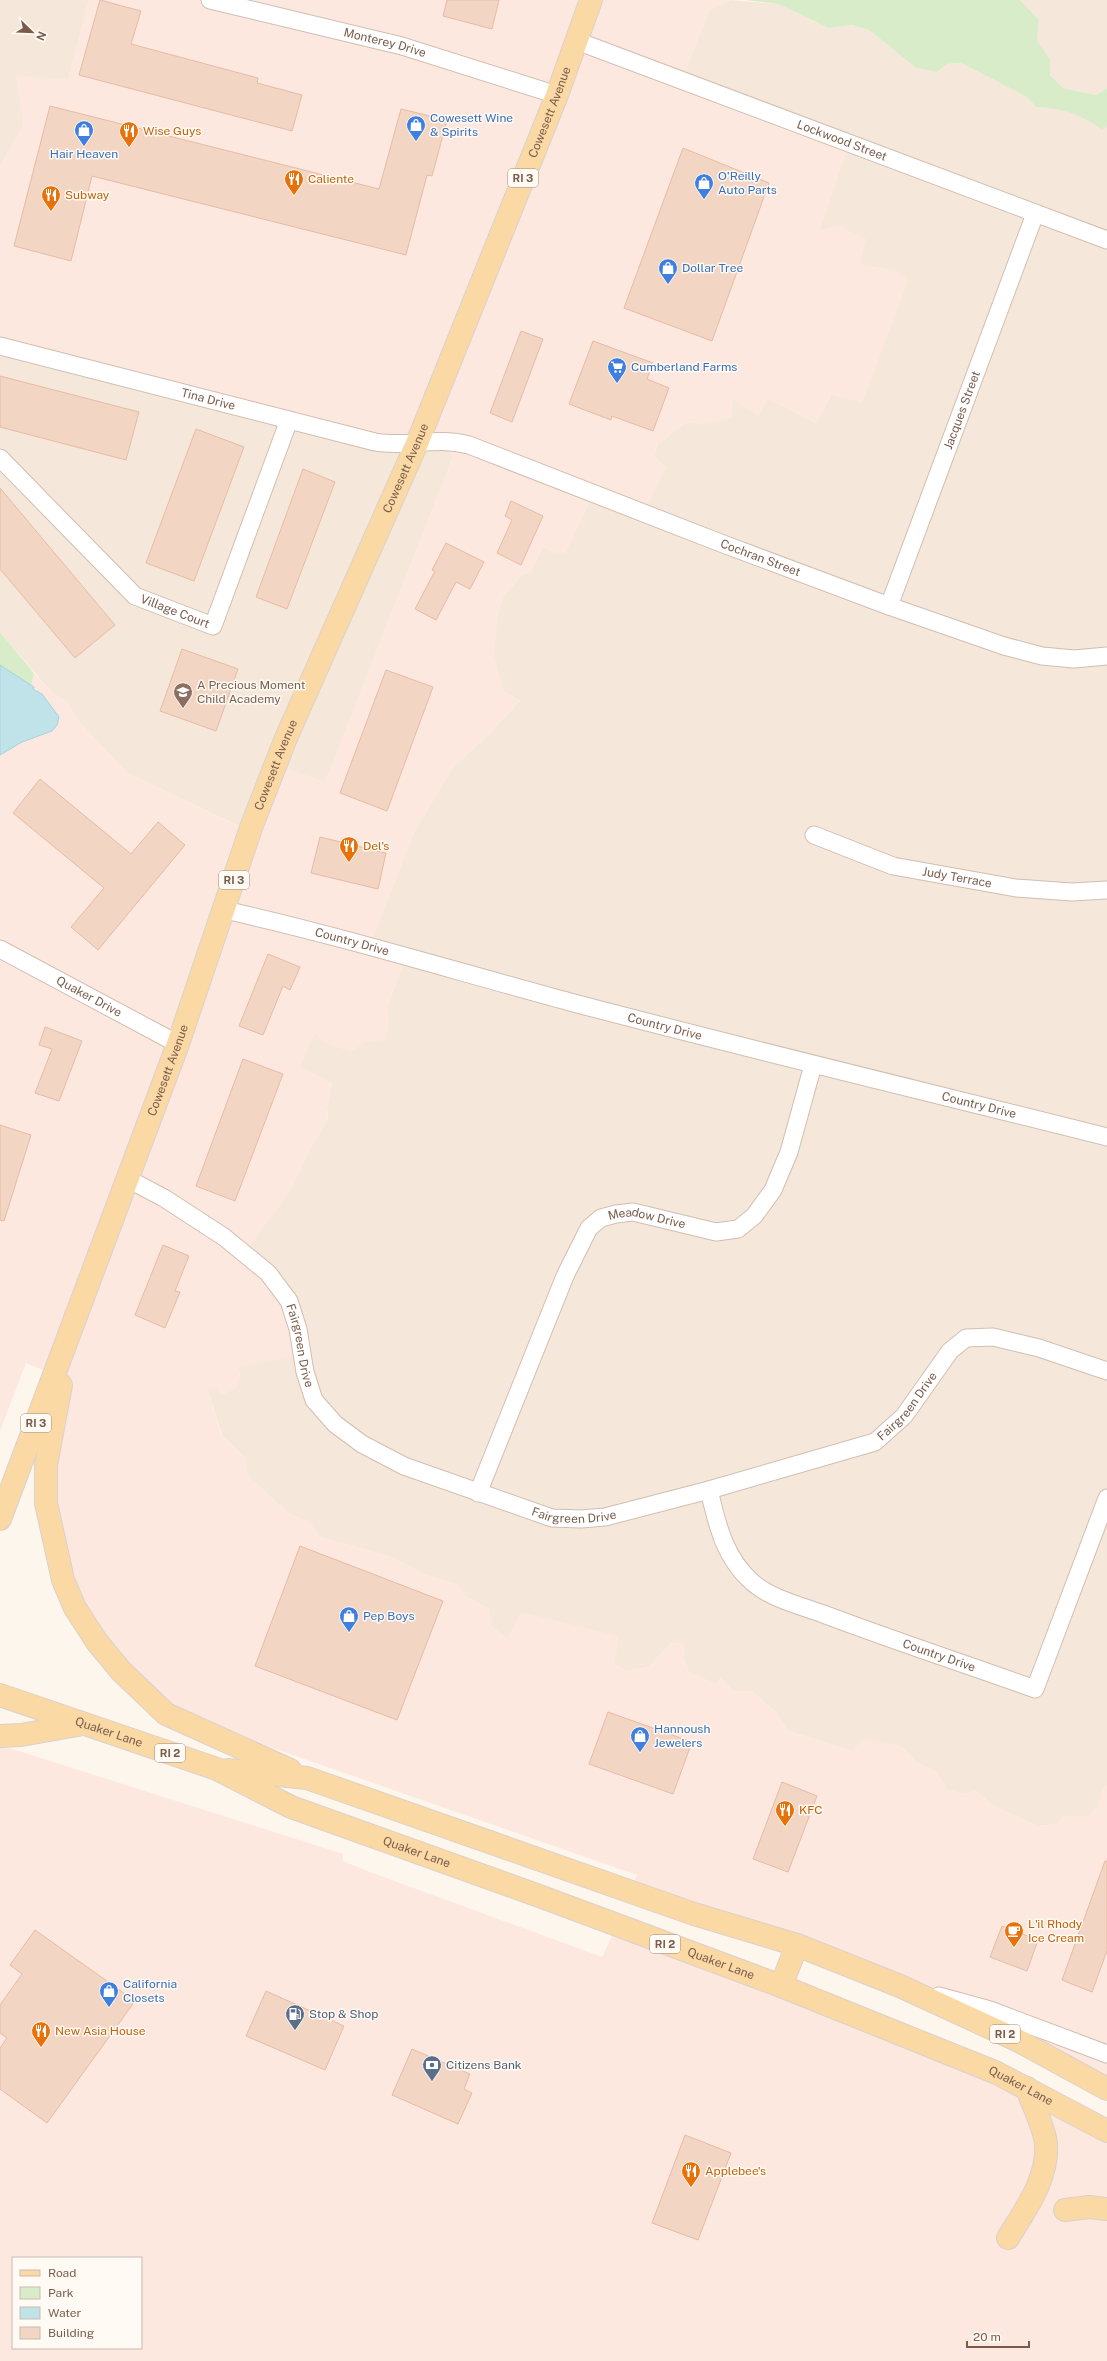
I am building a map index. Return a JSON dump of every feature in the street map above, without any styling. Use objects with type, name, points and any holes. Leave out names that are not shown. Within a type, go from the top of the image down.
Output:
[{"type":"main road","name":"Cowesett Avenue","points":[[0,1519],[178,1044],[194,992],[225,910],[244,845],[286,738],[418,441],[557,95],[591,0]]},
{"type":"main road","points":[[71,1327],[46,1465],[46,1503],[63,1580],[75,1608],[97,1642],[121,1671],[166,1714],[307,1778]]},
{"type":"main road","name":"Quaker Lane","points":[[0,1695],[217,1769],[290,1807],[542,1897],[695,1956],[781,1986],[992,2070],[1107,2131]]},
{"type":"main road","points":[[0,1736],[21,1735],[84,1724]]},
{"type":"main road","name":"Quaker Lane","points":[[217,1769],[307,1778],[694,1914],[797,1945],[900,1986],[1017,2040],[1107,2089]]},
{"type":"main road","points":[[781,1986],[797,1945]]},
{"type":"main road","points":[[1008,2238],[1036,2190],[1044,2167],[1046,2142],[1027,2088]]},
{"type":"main road","points":[[1065,2210],[1089,2207],[1107,2208]]},
{"type":"street","name":"Monterey Drive","points":[[210,0],[402,46],[557,95]]},
{"type":"street","name":"Lockwood Street","points":[[577,41],[1107,240]]},
{"type":"street","name":"Jacques Street","points":[[888,606],[1035,214]]},
{"type":"street","name":"Tina Drive","points":[[0,346],[386,444],[418,441]]},
{"type":"street","name":"Village Court","points":[[0,458],[135,596],[213,626],[289,420]]},
{"type":"street","name":"Cochran Street","points":[[418,441],[440,440],[469,445],[888,606],[1004,646],[1042,656],[1074,659],[1107,656]]},
{"type":"street","name":"Judy Terrace","points":[[814,835],[893,866],[1016,888],[1072,892],[1107,890]]},
{"type":"street","name":"Country Drive","points":[[225,910],[301,927],[568,1002],[813,1065],[962,1100],[1107,1137]]},
{"type":"street","name":"Quaker Drive","points":[[0,949],[178,1044]]},
{"type":"street","name":"Meadow Drive","points":[[478,1493],[565,1276],[589,1228],[601,1218],[633,1212],[716,1232],[738,1229],[754,1216],[773,1190],[789,1152],[813,1065]]},
{"type":"street","name":"Fairgreen Drive","points":[[128,1179],[164,1198],[224,1237],[268,1273],[289,1301],[298,1329],[305,1372],[314,1400],[335,1424],[362,1444],[404,1466],[552,1518],[581,1519],[605,1517],[709,1490],[875,1442],[904,1416],[950,1351],[966,1338],[994,1337],[1039,1348],[1107,1372]]},
{"type":"street","name":"Country Drive","points":[[709,1490],[721,1538],[732,1560],[757,1586],[775,1596],[863,1629],[1035,1689],[1107,1498]]},
{"type":"street","name":"Quaker Lane","points":[[900,1986],[990,2010],[1107,2054]]},
{"type":"shaded area","points":[[0,0],[89,0],[68,80],[17,77],[24,125],[0,166]]},
{"type":"shaded area","points":[[89,0],[730,0],[709,10],[682,79],[849,143],[820,230],[837,225],[866,239],[859,265],[897,271],[908,280],[862,403],[831,394],[817,423],[768,399],[758,416],[733,399],[731,418],[701,424],[686,422],[657,445],[654,456],[666,467],[643,514],[590,500],[565,553],[557,553],[543,547],[530,572],[523,574],[503,596],[497,618],[494,656],[503,691],[520,701],[487,736],[453,767],[413,834],[371,944],[406,958],[387,1007],[388,1028],[385,1041],[365,1042],[351,1052],[325,1043],[314,1032],[300,1067],[332,1083],[327,1108],[328,1119],[310,1150],[291,1190],[249,1247],[271,1274],[301,1355],[238,1367],[240,1377],[238,1386],[223,1395],[214,1387],[207,1388],[221,1434],[245,1458],[248,1476],[289,1514],[309,1522],[320,1537],[391,1557],[425,1575],[456,1584],[465,1596],[489,1609],[491,1626],[507,1639],[521,1612],[605,1633],[619,1637],[614,1664],[626,1671],[649,1667],[671,1643],[684,1644],[683,1659],[689,1672],[717,1685],[720,1678],[733,1691],[751,1691],[775,1711],[788,1731],[852,1751],[864,1739],[900,1746],[917,1762],[937,1773],[947,1790],[963,1794],[976,1791],[992,1805],[1037,1826],[1057,1824],[1066,1816],[1089,1816],[1099,1807],[1103,1788],[1107,1786],[1107,2088],[928,2005],[630,1892],[637,1875],[181,1716],[171,1714],[75,1608],[49,1514],[62,1378],[26,1363],[0,1431],[0,755],[22,742],[52,731],[42,694],[31,686],[34,673],[53,694],[68,702],[77,720],[127,773],[250,832],[281,766],[325,782],[453,457],[451,452],[412,439],[402,451],[0,342],[0,166],[24,125],[16,76],[68,79]]},
{"type":"shaded area","points":[[730,0],[778,4],[829,28],[852,25],[869,30],[916,68],[937,72],[947,64],[961,63],[1027,97],[1036,107],[1057,108],[1089,119],[1102,129],[1107,126],[1107,1786],[1103,1788],[1099,1807],[1089,1816],[1066,1816],[1057,1824],[1037,1826],[992,1805],[976,1791],[963,1794],[947,1790],[937,1773],[917,1762],[900,1746],[852,1751],[788,1731],[775,1711],[751,1691],[733,1691],[720,1678],[717,1685],[689,1672],[683,1658],[684,1644],[671,1643],[649,1667],[626,1671],[614,1664],[507,1639],[491,1626],[489,1609],[465,1596],[456,1584],[425,1575],[391,1557],[320,1537],[309,1522],[289,1514],[248,1476],[245,1458],[222,1435],[207,1388],[240,1377],[238,1367],[245,1249],[328,1119],[327,1108],[332,1083],[299,1068],[314,1032],[365,1042],[388,1028],[387,1007],[406,958],[370,945],[413,834],[453,767],[487,736],[520,701],[503,691],[493,656],[497,618],[503,596],[523,574],[530,572],[543,547],[557,553],[565,553],[590,500],[654,456],[657,445],[686,422],[701,424],[733,398],[768,398],[816,423],[897,271],[859,265],[865,239],[820,230],[682,79],[709,10]]},
{"type":"shaded area","points":[[1020,0],[1107,0],[1107,88],[1096,95],[1063,88],[1050,75],[1050,59],[1037,41],[1039,20]]},
{"type":"shaded area","points":[[0,342],[411,439],[451,452],[453,457],[325,783],[251,832],[127,773],[77,720],[68,702],[53,694],[0,632]]},
{"type":"shaded area","points":[[0,1745],[343,1854],[343,1861],[370,1872],[602,1957],[616,1927],[1107,2127],[1107,2361],[0,2361]]},
{"type":"green space","points":[[745,0],[1020,0],[1039,20],[1037,41],[1050,59],[1050,75],[1063,88],[1096,95],[1107,88],[1107,126],[1102,130],[1087,120],[1063,110],[1036,107],[1027,97],[961,63],[947,64],[937,72],[916,68],[869,30],[852,25],[829,28],[778,4]]},
{"type":"green space","points":[[0,632],[34,673],[31,686],[0,665]]},
{"type":"water","points":[[0,665],[34,687],[33,689],[42,694],[59,717],[57,725],[52,731],[22,742],[0,755]]},
{"type":"building","points":[[100,0],[141,11],[131,44],[258,78],[257,83],[302,95],[292,131],[79,75]]},
{"type":"building","points":[[447,0],[499,0],[492,29],[443,16]]},
{"type":"building","points":[[50,106],[379,189],[401,109],[447,120],[432,176],[427,175],[406,255],[92,176],[71,261],[14,246]]},
{"type":"building","points":[[683,148],[769,183],[712,341],[624,308]]},
{"type":"building","points":[[521,331],[543,339],[512,422],[490,413]]},
{"type":"building","name":"Cumberland Farms","points":[[593,341],[653,363],[647,379],[669,388],[653,431],[612,416],[611,420],[569,404]]},
{"type":"building","points":[[0,376],[139,412],[126,460],[0,427]]},
{"type":"building","points":[[196,429],[244,447],[194,581],[146,563]]},
{"type":"building","points":[[303,469],[335,482],[287,609],[256,597]]},
{"type":"building","points":[[0,488],[115,625],[75,658],[0,569]]},
{"type":"building","points":[[511,501],[543,516],[521,565],[497,553],[512,520],[505,516]]},
{"type":"building","points":[[446,543],[484,562],[470,589],[456,582],[436,620],[415,609],[435,571],[432,570]]},
{"type":"building","points":[[182,649],[238,669],[216,731],[160,711]]},
{"type":"building","points":[[386,670],[433,687],[387,811],[340,793]]},
{"type":"building","points":[[40,779],[131,854],[158,822],[185,845],[98,950],[71,927],[104,888],[13,813]]},
{"type":"building","name":"Del's","points":[[320,837],[386,853],[378,889],[311,873]]},
{"type":"building","points":[[268,954],[300,967],[290,990],[283,986],[263,1035],[239,1026]]},
{"type":"building","points":[[45,1027],[82,1041],[59,1101],[35,1093],[52,1049],[39,1045]]},
{"type":"building","points":[[243,1059],[283,1074],[235,1201],[196,1186]]},
{"type":"building","points":[[0,1125],[31,1135],[4,1221],[0,1220]]},
{"type":"building","points":[[163,1245],[189,1256],[175,1291],[180,1292],[165,1328],[135,1315]]},
{"type":"building","name":"Pep Boys","points":[[300,1546],[443,1601],[397,1720],[255,1666]]},
{"type":"building","name":"Hannoush Jewelers","points":[[608,1712],[692,1742],[673,1794],[589,1764]]},
{"type":"building","name":"KFC","points":[[782,1782],[817,1796],[788,1872],[753,1859]]},
{"type":"building","points":[[1105,1861],[1107,1861],[1107,1951],[1092,1992],[1062,1980]]},
{"type":"building","name":"L'il Rhody Ice Cream","points":[[1002,1926],[1038,1940],[1027,1971],[990,1957]]},
{"type":"building","points":[[35,1930],[135,2001],[47,2123],[0,2089],[0,2048],[7,2038],[0,2033],[0,2005],[22,1974],[10,1965]]},
{"type":"building","name":"Stop & Shop","points":[[266,1991],[344,2026],[325,2070],[246,2036]]},
{"type":"building","name":"Citizens Bank","points":[[412,2049],[470,2074],[464,2089],[472,2093],[458,2124],[392,2095]]},
{"type":"building","name":"Applebee's","points":[[685,2135],[731,2153],[698,2240],[652,2223]]},
{"type":"place","name":"Cowesett Wine & Spirits","points":[[416,142]]},
{"type":"place","name":"Hair Heaven","points":[[84,147]]},
{"type":"place","name":"Wise Guys","points":[[129,148]]},
{"type":"place","name":"Caliente","points":[[294,196]]},
{"type":"place","name":"O'Reilly Auto Parts","points":[[704,200]]},
{"type":"place","name":"Subway","points":[[51,212]]},
{"type":"place","name":"Dollar Tree","points":[[668,285]]},
{"type":"place","name":"Cumberland Farms","points":[[617,384]]},
{"type":"place","name":"A Precious Moment Child Academy","points":[[183,709]]},
{"type":"place","name":"Del's","points":[[349,863]]},
{"type":"place","name":"Pep Boys","points":[[349,1633]]},
{"type":"place","name":"Hannoush Jewelers","points":[[640,1753]]},
{"type":"place","name":"KFC","points":[[785,1827]]},
{"type":"place","name":"L'il Rhody Ice Cream","points":[[1014,1948]]},
{"type":"place","name":"California Closets","points":[[109,2008]]},
{"type":"place","name":"Stop & Shop","points":[[295,2031]]},
{"type":"place","name":"New Asia House","points":[[41,2048]]},
{"type":"place","name":"Citizens Bank","points":[[432,2082]]},
{"type":"place","name":"Applebee's","points":[[691,2188]]}]
